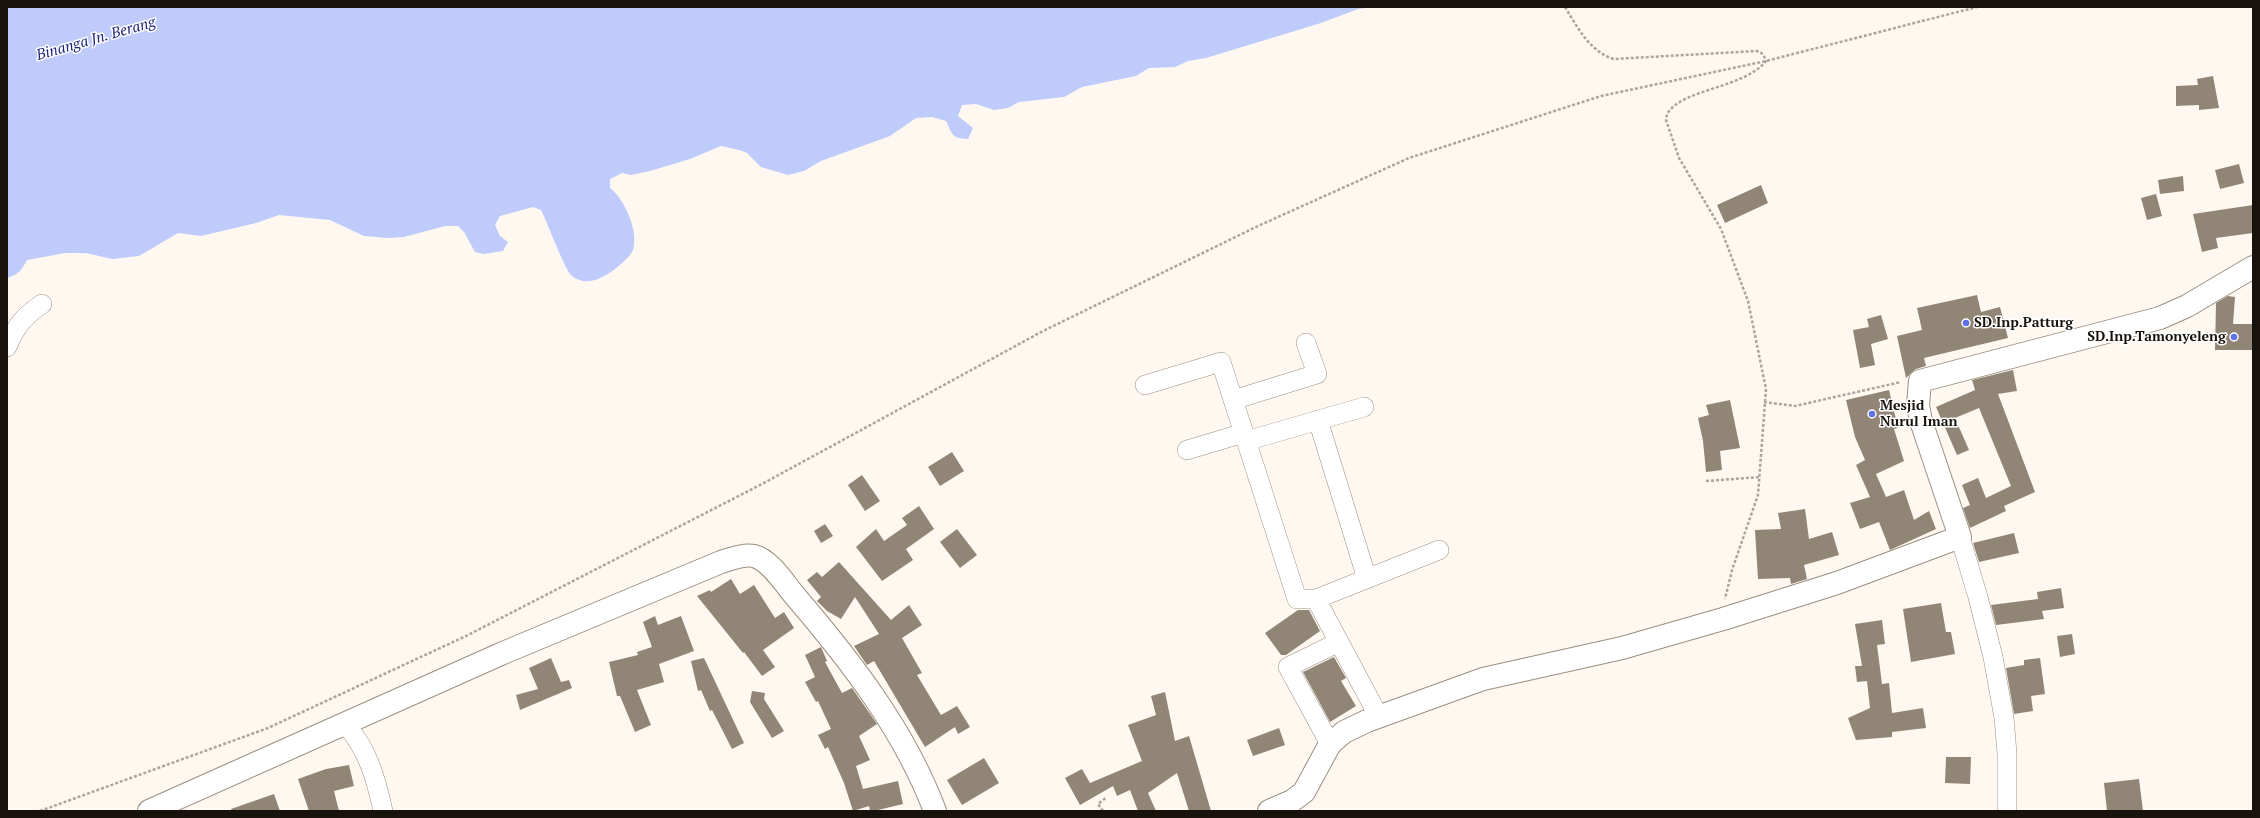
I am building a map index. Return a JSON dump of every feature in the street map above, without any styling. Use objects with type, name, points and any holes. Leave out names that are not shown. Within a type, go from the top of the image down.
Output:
[{"type":"street","points":[[2006,811],[2007,753],[2004,718],[1986,627],[1960,537],[1921,421],[1918,406],[1920,381],[2160,318],[2187,306],[2253,267]]},
{"type":"street","points":[[7,347],[18,325],[26,315],[42,304]]},
{"type":"street","points":[[1233,400],[1317,374],[1306,343]]},
{"type":"street","points":[[1145,386],[1221,362],[1298,599],[1316,599],[1439,550]]},
{"type":"street","points":[[1187,450],[1318,420],[1364,407]]},
{"type":"street","points":[[1318,420],[1367,579]]},
{"type":"street","points":[[1269,811],[1292,802],[1304,792],[1330,744],[1344,732],[1379,717],[1483,679],[1599,654],[1723,619],[1837,583],[1960,537]]},
{"type":"street","points":[[149,811],[503,653],[721,562],[743,556],[753,556],[768,565],[863,681],[887,718],[917,771],[935,811]]},
{"type":"street","points":[[1316,599],[1379,717]]},
{"type":"street","points":[[1330,744],[1288,667],[1339,642]]},
{"type":"street","points":[[345,724],[360,742],[383,811]]},
{"type":"path","points":[[1566,7],[1590,44],[1604,56],[1614,59],[1756,51],[1762,53],[1766,61]]},
{"type":"path","points":[[40,811],[268,728],[466,636],[762,484],[1043,331],[1258,226],[1409,158],[1601,96],[1766,61],[1977,7]]},
{"type":"path","points":[[1723,619],[1728,581],[1756,502],[1760,477],[1766,389],[1748,301],[1721,229],[1679,158],[1666,120],[1667,114],[1677,104],[1742,78],[1766,61]]},
{"type":"path","points":[[1764,402],[1796,406],[1913,380],[1920,381]]},
{"type":"path","points":[[1706,481],[1760,477]]},
{"type":"path","points":[[1103,811],[1098,804],[1107,797]]},
{"type":"water","name":"Binanga Jn. Berang","points":[[7,7],[1373,7],[1358,9],[1321,23],[1206,58],[1188,61],[1175,67],[1149,68],[1136,76],[1082,87],[1064,97],[1019,102],[1008,108],[994,110],[976,104],[962,105],[958,116],[973,128],[968,139],[955,137],[946,121],[932,117],[916,118],[890,136],[821,161],[804,171],[788,175],[761,167],[747,153],[721,146],[690,159],[650,171],[631,175],[622,173],[610,179],[610,188],[621,200],[629,216],[634,234],[633,250],[621,264],[604,276],[592,281],[585,281],[578,280],[569,272],[541,210],[533,207],[500,216],[495,225],[500,236],[508,242],[503,251],[484,254],[475,252],[464,232],[458,226],[445,226],[404,237],[388,238],[364,236],[330,220],[279,215],[256,223],[201,236],[178,233],[139,256],[112,259],[86,253],[65,253],[27,260],[19,272],[7,278]]},
{"type":"building","points":[[2213,76],[2219,108],[2199,110],[2199,105],[2176,106],[2176,86],[2198,85],[2197,79]]},
{"type":"building","points":[[2239,164],[2244,183],[2220,189],[2215,170]]},
{"type":"building","points":[[2183,176],[2184,191],[2160,194],[2158,180]]},
{"type":"building","points":[[1761,185],[1768,203],[1725,223],[1717,205]]},
{"type":"building","points":[[2156,194],[2162,216],[2147,220],[2141,198]]},
{"type":"building","points":[[2253,205],[2253,233],[2216,238],[2218,248],[2202,252],[2193,214]]},
{"type":"building","points":[[1977,295],[1981,312],[2000,307],[2008,338],[1924,358],[1926,366],[1916,369],[1906,378],[1897,336],[1922,330],[1917,308]]},
{"type":"building","name":"SD.Inp.Tamonyeleng","points":[[2228,296],[2235,297],[2233,324],[2253,324],[2253,350],[2215,350],[2216,303]]},
{"type":"building","points":[[1881,315],[1888,339],[1871,344],[1875,365],[1860,368],[1853,330],[1869,327],[1867,319]]},
{"type":"building","points":[[2013,370],[2017,391],[1998,394],[2035,492],[2004,506],[2006,511],[1970,528],[1963,508],[1970,505],[1962,485],[1978,478],[1986,498],[2011,486],[1979,408],[1955,418],[1969,450],[1957,455],[1936,407],[1975,390],[1972,380]]},
{"type":"building","points":[[1889,390],[1898,428],[1894,429],[1904,461],[1876,474],[1886,497],[1904,490],[1914,520],[1929,511],[1936,529],[1890,550],[1879,522],[1860,529],[1850,503],[1870,497],[1856,465],[1865,460],[1855,437],[1846,400]]},
{"type":"building","points":[[1730,400],[1740,448],[1720,451],[1722,470],[1706,472],[1703,441],[1698,418],[1709,415],[1706,405]]},
{"type":"building","points":[[952,452],[964,471],[940,486],[928,467]]},
{"type":"building","points":[[862,475],[880,501],[865,511],[848,485]]},
{"type":"building","points":[[919,506],[934,529],[906,549],[913,560],[882,581],[856,547],[876,529],[884,541],[907,525],[902,518]]},
{"type":"building","points":[[1805,509],[1809,539],[1832,532],[1839,555],[1804,565],[1807,579],[1791,584],[1790,578],[1758,579],[1755,530],[1781,529],[1778,513]]},
{"type":"building","points":[[825,524],[833,536],[821,543],[814,531]]},
{"type":"building","points":[[957,529],[977,555],[960,568],[940,542]]},
{"type":"building","points":[[2014,533],[2019,553],[1979,562],[1973,543]]},
{"type":"building","points":[[839,562],[891,620],[909,605],[922,625],[902,638],[922,673],[917,675],[941,715],[957,706],[970,727],[958,734],[955,727],[925,747],[874,661],[867,665],[854,646],[879,634],[855,597],[841,619],[827,611],[817,601],[821,597],[807,580],[817,572],[822,577]]},
{"type":"building","points":[[731,579],[740,594],[754,585],[775,618],[784,612],[794,628],[763,650],[775,667],[762,676],[697,596],[710,590],[711,592]]},
{"type":"building","points":[[2061,588],[2064,608],[2042,611],[2044,619],[1996,625],[1991,605],[2038,599],[2037,592]]},
{"type":"building","points":[[1941,603],[1946,632],[1951,632],[1955,654],[1911,662],[1903,609]]},
{"type":"building","points":[[1298,610],[1309,610],[1320,631],[1286,655],[1281,655],[1265,633]]},
{"type":"building","points":[[655,616],[658,625],[681,616],[694,651],[659,664],[664,682],[637,690],[651,725],[635,732],[620,696],[617,696],[609,662],[638,655],[637,652],[652,647],[643,622]]},
{"type":"building","points":[[1882,620],[1885,644],[1877,645],[1882,684],[1889,683],[1892,713],[1923,708],[1926,728],[1892,732],[1892,737],[1856,740],[1848,718],[1870,708],[1867,681],[1857,682],[1855,666],[1862,666],[1855,624]]},
{"type":"building","points":[[2072,634],[2075,654],[2060,657],[2057,636]]},
{"type":"building","points":[[821,647],[827,661],[825,662],[842,693],[852,688],[877,724],[859,736],[870,760],[856,766],[863,789],[898,781],[903,804],[874,811],[870,811],[869,806],[853,811],[844,783],[828,747],[825,749],[818,735],[831,729],[818,701],[816,702],[805,682],[815,677],[805,655]]},
{"type":"building","points":[[1334,657],[1346,678],[1341,681],[1356,706],[1330,722],[1303,672]]},
{"type":"building","points":[[551,658],[561,682],[569,680],[572,688],[520,710],[516,695],[538,689],[529,668]]},
{"type":"building","points":[[704,658],[744,743],[732,749],[712,710],[710,711],[701,690],[698,691],[691,661]]},
{"type":"building","points":[[2040,658],[2045,694],[2031,696],[2033,711],[2014,714],[2006,668],[2024,665],[2024,660]]},
{"type":"building","points":[[752,691],[765,693],[764,699],[784,731],[772,738],[750,702]]},
{"type":"building","points":[[1165,692],[1175,741],[1189,736],[1211,811],[1189,811],[1177,773],[1148,793],[1156,811],[1138,811],[1130,790],[1117,796],[1113,786],[1080,805],[1065,778],[1082,769],[1090,783],[1142,761],[1128,725],[1156,715],[1151,696]]},
{"type":"building","points":[[1279,728],[1285,745],[1253,756],[1247,740]]},
{"type":"building","points":[[1946,757],[1971,757],[1970,784],[1945,783]]},
{"type":"building","points":[[984,758],[999,783],[962,805],[947,780]]},
{"type":"building","points":[[349,765],[354,786],[334,791],[339,811],[309,811],[298,779],[326,769]]},
{"type":"building","points":[[2139,779],[2143,811],[2107,811],[2104,783]]},
{"type":"building","points":[[274,794],[280,811],[232,811],[231,809]]},
{"type":"place","name":"SD.Inp.Patturg","points":[[1966,323]]},
{"type":"place","name":"SD.Inp.Tamonyeleng","points":[[2234,337]]},
{"type":"place","name":"Mesjid Nurul Iman","points":[[1872,414]]}]
